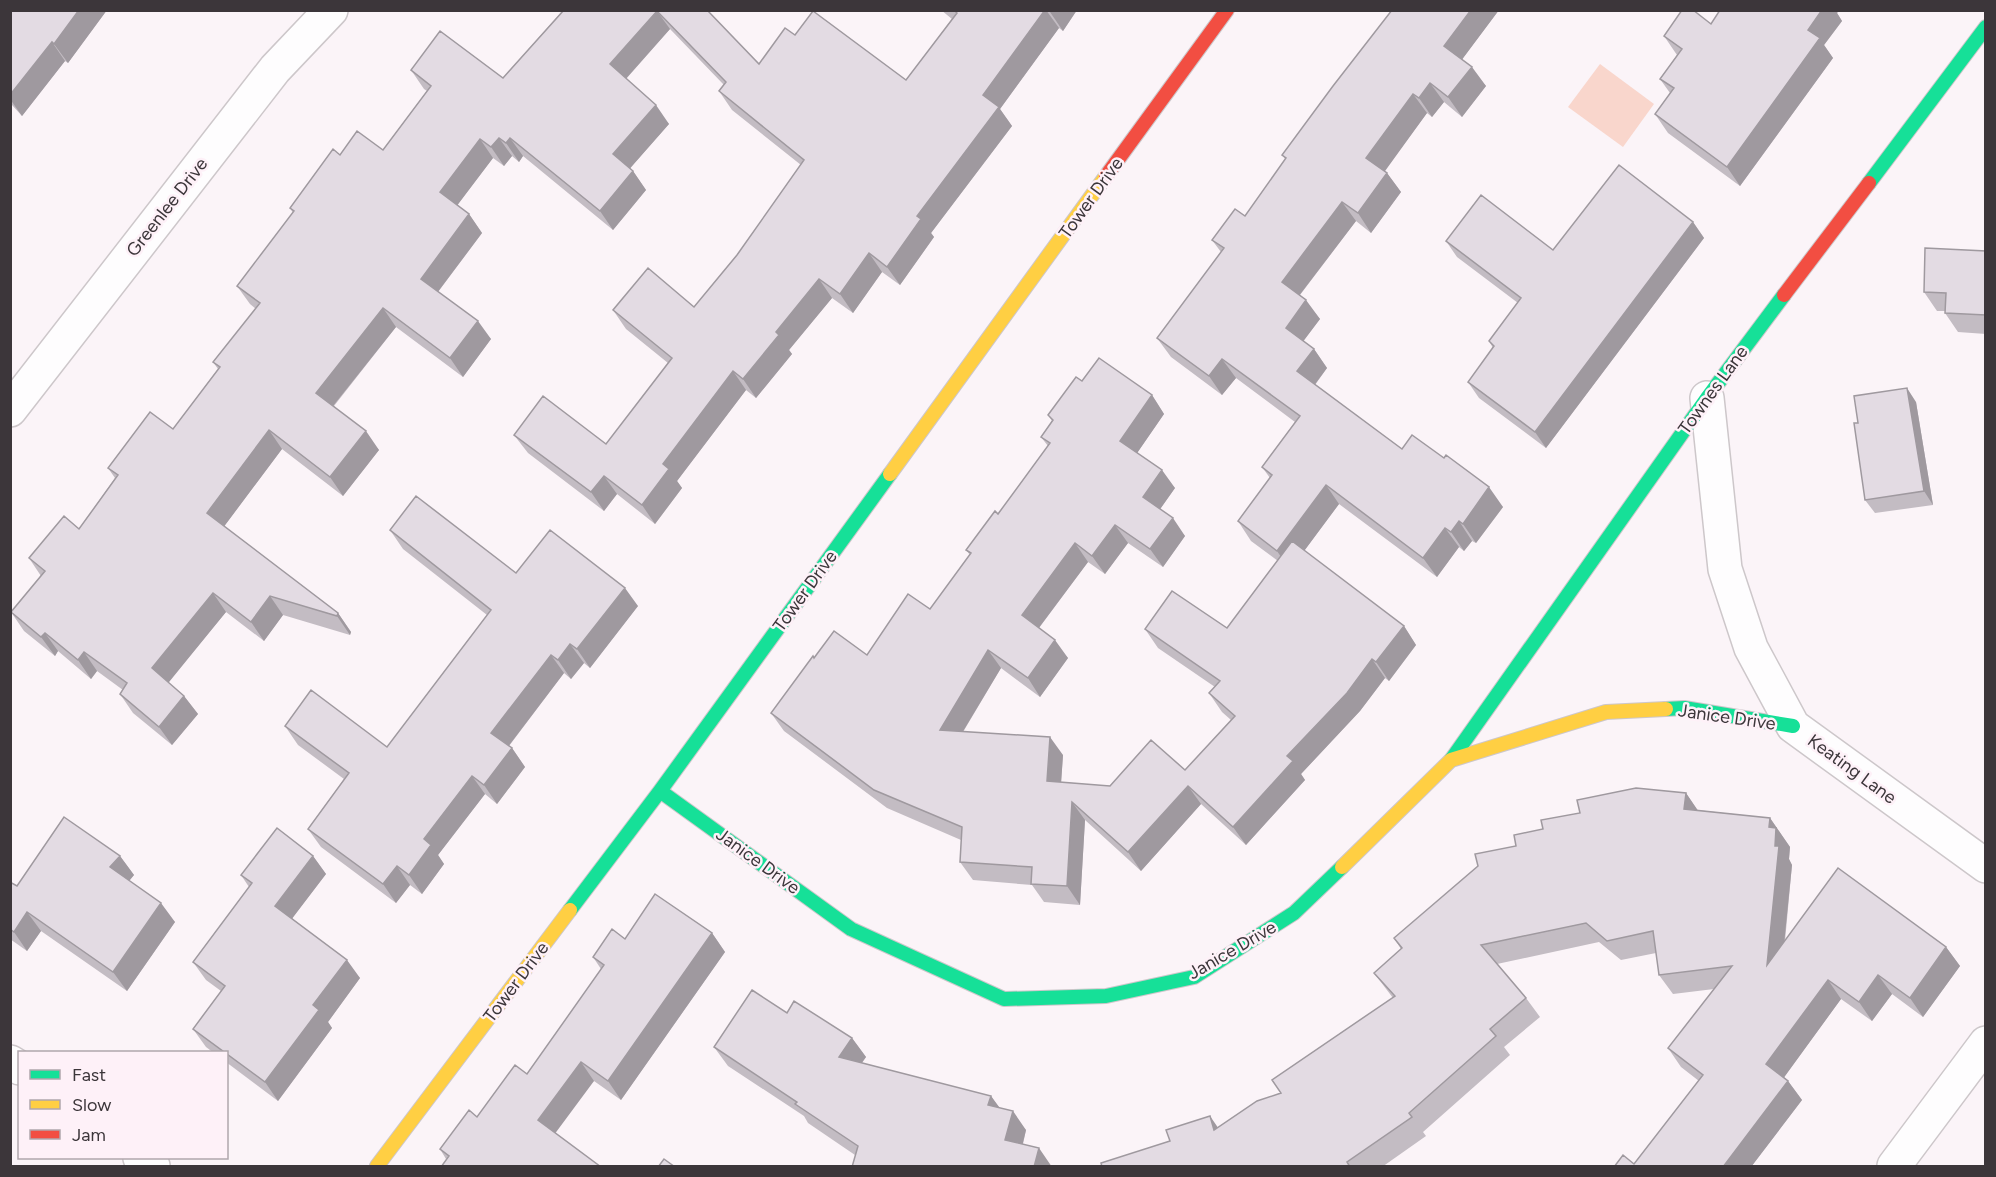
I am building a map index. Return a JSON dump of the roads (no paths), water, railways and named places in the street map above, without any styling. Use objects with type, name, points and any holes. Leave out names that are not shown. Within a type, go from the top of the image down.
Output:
[{"type":"street","name":"Greenlee Drive","points":[[10,410],[275,69],[331,10]]},
{"type":"street","name":"Tower Drive","points":[[377,1167],[660,791],[1227,10]]},
{"type":"street","name":"Townes Lane","points":[[1451,760],[1707,398],[1986,27]]},
{"type":"street","name":"Keating Lane","points":[[1707,398],[1725,569],[1751,648],[1793,726],[1986,866]]},
{"type":"street","name":"Janice Drive","points":[[660,791],[851,929],[1004,999],[1106,996],[1194,977],[1294,913],[1451,760],[1606,712],[1684,708],[1793,726]]},
{"type":"street","points":[[1894,1167],[1986,1043]]}]
